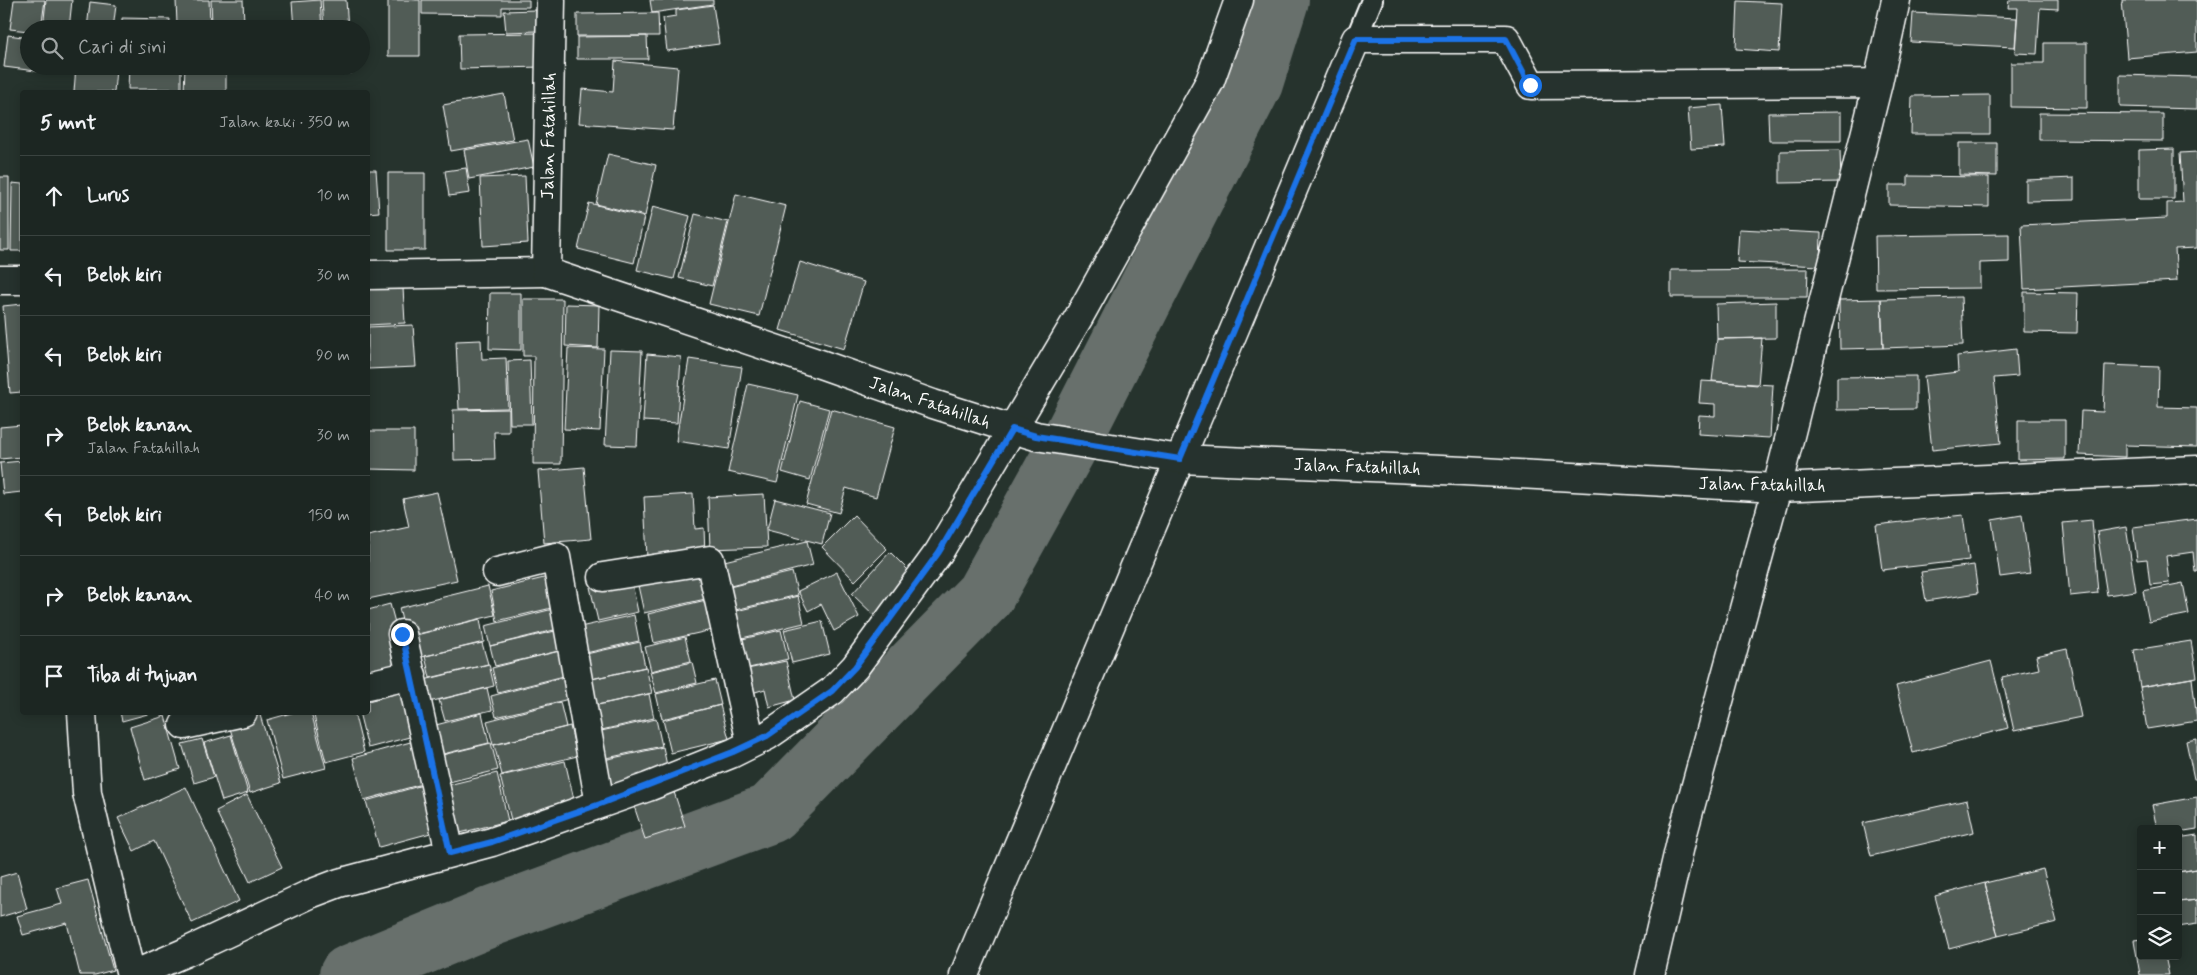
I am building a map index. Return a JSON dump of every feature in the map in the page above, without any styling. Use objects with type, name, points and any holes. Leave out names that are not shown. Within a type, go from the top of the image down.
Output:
[{"type":"street","name":"Jalan Fatahillah","points":[[546,272],[551,0]]},
{"type":"street","points":[[82,715],[87,793],[132,975],[184,954],[310,894],[367,875],[492,842],[648,787],[767,736],[832,691],[855,667],[1024,432],[1080,315],[1210,81],[1239,0]]},
{"type":"street","points":[[1650,975],[1683,833],[1777,488],[1878,83],[1896,0]]},
{"type":"street","points":[[964,975],[1168,457],[1356,39],[1506,39],[1530,85],[1878,83]]},
{"type":"street","name":"Jalan Fatahillah","points":[[370,275],[546,272],[933,404],[1024,432],[1168,457],[1455,470],[1777,488],[2197,470]]},
{"type":"street","points":[[0,280],[20,280]]},
{"type":"street","points":[[497,572],[556,557],[600,804]]},
{"type":"street","points":[[603,577],[710,560],[752,744]]},
{"type":"street","points":[[402,634],[450,853]]},
{"type":"street","points":[[370,685],[412,675]]},
{"type":"street","points":[[184,725],[229,715]]},
{"type":"lane","points":[[1356,39],[1372,0]]},
{"type":"building","points":[[14,0],[45,0],[42,20],[20,20],[20,30],[10,29]]},
{"type":"building","points":[[46,0],[72,0],[70,20],[44,20]]},
{"type":"building","points":[[176,0],[209,0],[210,20],[177,20]]},
{"type":"building","points":[[211,0],[243,0],[244,20],[212,20]]},
{"type":"building","points":[[320,0],[321,20],[293,20],[292,2]]},
{"type":"building","points":[[322,0],[346,0],[347,20],[323,20]]},
{"type":"building","points":[[388,0],[420,0],[420,56],[388,56]]},
{"type":"building","points":[[422,0],[529,0],[529,7],[502,7],[502,15],[422,14]]},
{"type":"building","points":[[650,0],[713,0],[713,4],[652,13]]},
{"type":"building","points":[[2009,0],[2058,0],[2058,9],[2040,8],[2037,54],[2015,53],[2018,8],[2008,8]]},
{"type":"building","points":[[2122,0],[2197,0],[2197,52],[2127,58]]},
{"type":"building","points":[[1738,1],[1782,3],[1779,52],[1736,49]]},
{"type":"building","points":[[90,2],[116,5],[114,20],[88,20]]},
{"type":"building","points":[[713,5],[719,44],[667,51],[663,18],[676,16],[676,10]]},
{"type":"building","points":[[536,10],[537,31],[506,32],[504,11]]},
{"type":"building","points":[[658,13],[659,36],[577,36],[577,14]]},
{"type":"building","points":[[1913,13],[2017,18],[2015,47],[1911,42]]},
{"type":"building","points":[[122,18],[170,19],[170,20],[122,20]]},
{"type":"building","points":[[541,33],[542,67],[460,69],[459,34]]},
{"type":"building","points":[[8,35],[20,37],[20,69],[4,67]]},
{"type":"building","points":[[647,36],[648,59],[577,59],[577,37]]},
{"type":"building","points":[[2044,43],[2087,43],[2087,108],[2011,107],[2011,63],[2044,63]]},
{"type":"building","points":[[615,61],[678,67],[673,130],[579,123],[582,89],[613,92]]},
{"type":"building","points":[[75,75],[115,75],[114,90],[74,90]]},
{"type":"building","points":[[129,75],[181,75],[181,89],[128,89]]},
{"type":"building","points":[[185,75],[226,75],[226,90],[184,90]]},
{"type":"building","points":[[2120,75],[2197,77],[2197,109],[2120,107]]},
{"type":"building","points":[[504,94],[513,140],[451,151],[443,105]]},
{"type":"building","points":[[1990,95],[1990,134],[1911,134],[1912,96]]},
{"type":"building","points":[[1722,105],[1725,147],[1691,149],[1688,108]]},
{"type":"building","points":[[1841,112],[1841,141],[1769,141],[1768,113]]},
{"type":"building","points":[[2039,113],[2163,114],[2163,141],[2039,140]]},
{"type":"building","points":[[528,139],[534,167],[469,179],[464,150]]},
{"type":"building","points":[[1959,143],[1997,143],[1997,176],[1959,175]]},
{"type":"building","points":[[2174,149],[2174,199],[2139,199],[2139,150]]},
{"type":"building","points":[[1840,150],[1841,182],[1780,183],[1780,151]]},
{"type":"building","points":[[2197,152],[2197,248],[2175,249],[2177,281],[2024,289],[2021,225],[2167,218],[2167,203],[2183,202],[2180,153]]},
{"type":"building","points":[[608,154],[656,165],[645,216],[596,204]]},
{"type":"building","points":[[466,168],[470,193],[449,196],[445,171]]},
{"type":"building","points":[[370,170],[376,170],[379,212],[370,213]]},
{"type":"building","points":[[388,173],[425,173],[425,250],[388,250]]},
{"type":"building","points":[[525,176],[528,243],[483,246],[480,178]]},
{"type":"building","points":[[1908,176],[1989,177],[1989,207],[1889,205],[1889,185],[1908,185]]},
{"type":"building","points":[[0,177],[9,177],[9,250],[0,250]]},
{"type":"building","points":[[2074,178],[2074,200],[2026,201],[2026,180]]},
{"type":"building","points":[[12,183],[20,184],[20,251],[11,251]]},
{"type":"building","points":[[736,194],[786,206],[759,316],[709,304]]},
{"type":"building","points":[[589,203],[644,217],[634,263],[578,249]]},
{"type":"building","points":[[653,206],[690,216],[674,279],[637,270]]},
{"type":"building","points":[[695,214],[728,222],[712,286],[679,278]]},
{"type":"building","points":[[1739,229],[1821,233],[1820,266],[1737,262]]},
{"type":"building","points":[[2009,234],[2009,262],[1980,263],[1980,288],[1876,289],[1875,236]]},
{"type":"building","points":[[800,262],[864,282],[844,349],[780,330]]},
{"type":"building","points":[[1808,269],[1807,297],[1671,297],[1671,270]]},
{"type":"building","points":[[403,288],[405,323],[370,325],[370,289]]},
{"type":"building","points":[[2024,292],[2078,293],[2077,333],[2024,332]]},
{"type":"building","points":[[490,293],[521,293],[521,350],[489,349]]},
{"type":"building","points":[[1961,297],[1963,345],[1883,348],[1881,299]]},
{"type":"building","points":[[523,299],[563,299],[561,464],[533,464],[534,356],[523,356]]},
{"type":"building","points":[[1881,299],[1883,348],[1840,349],[1839,300]]},
{"type":"building","points":[[1776,302],[1776,338],[1717,339],[1716,304]]},
{"type":"building","points":[[20,304],[20,392],[10,393],[3,306]]},
{"type":"building","points":[[566,304],[599,305],[598,348],[565,346]]},
{"type":"building","points":[[413,325],[416,367],[370,369],[370,327]]},
{"type":"building","points":[[1762,338],[1758,385],[1712,381],[1717,339]]},
{"type":"building","points":[[481,340],[482,359],[506,358],[508,408],[459,409],[456,341]]},
{"type":"building","points":[[568,348],[604,349],[600,431],[564,429]]},
{"type":"building","points":[[2016,349],[2018,376],[1994,378],[2001,443],[1932,450],[1924,376],[1958,372],[1957,356]]},
{"type":"building","points":[[610,350],[642,351],[637,446],[605,445]]},
{"type":"building","points":[[647,354],[681,357],[677,423],[643,421]]},
{"type":"building","points":[[689,359],[742,367],[729,449],[676,441]]},
{"type":"building","points":[[530,360],[532,424],[510,424],[508,361]]},
{"type":"building","points":[[2105,365],[2159,367],[2158,407],[2197,408],[2197,447],[2125,445],[2125,457],[2079,455],[2081,411],[2103,412]]},
{"type":"building","points":[[1916,376],[1916,409],[1837,410],[1837,377]]},
{"type":"building","points":[[1701,381],[1773,385],[1770,438],[1698,434],[1699,415],[1715,416],[1715,404],[1699,403]]},
{"type":"building","points":[[748,384],[798,395],[777,483],[728,472]]},
{"type":"building","points":[[800,401],[829,409],[810,480],[782,472]]},
{"type":"building","points":[[509,409],[509,432],[494,432],[495,459],[454,460],[453,410]]},
{"type":"building","points":[[831,409],[895,427],[876,497],[846,488],[839,513],[806,504]]},
{"type":"building","points":[[2018,420],[2065,420],[2065,459],[2018,460]]},
{"type":"building","points":[[20,425],[20,457],[0,459],[0,427]]},
{"type":"building","points":[[370,431],[414,431],[414,470],[370,469]]},
{"type":"building","points":[[20,461],[20,492],[3,494],[0,463]]},
{"type":"building","points":[[584,467],[591,539],[544,543],[538,471]]},
{"type":"building","points":[[437,492],[457,580],[370,599],[370,536],[409,527],[403,499]]},
{"type":"building","points":[[693,494],[695,529],[704,528],[705,556],[647,558],[644,497]]},
{"type":"building","points":[[764,494],[767,547],[710,549],[708,497]]},
{"type":"building","points":[[775,499],[830,513],[822,544],[767,530]]},
{"type":"building","points":[[854,515],[887,549],[855,581],[822,547]]},
{"type":"building","points":[[1963,515],[1969,560],[1882,570],[1876,525]]},
{"type":"building","points":[[2022,515],[2030,573],[2000,577],[1992,520]]},
{"type":"building","points":[[2197,519],[2197,572],[2195,572],[2193,552],[2166,556],[2169,583],[2150,585],[2147,559],[2137,560],[2133,527]]},
{"type":"building","points":[[2092,520],[2098,593],[2070,596],[2063,523]]},
{"type":"building","points":[[2126,527],[2136,591],[2107,595],[2097,532]]},
{"type":"building","points":[[807,541],[813,565],[723,588],[716,563]]},
{"type":"building","points":[[890,552],[916,578],[878,619],[852,594]]},
{"type":"building","points":[[706,565],[714,597],[644,613],[637,581]]},
{"type":"building","points":[[1974,565],[1978,593],[1926,601],[1921,572]]},
{"type":"building","points":[[792,572],[798,595],[731,611],[725,588]]},
{"type":"building","points":[[837,572],[859,617],[834,631],[821,604],[808,611],[798,591]]},
{"type":"building","points":[[552,576],[560,606],[497,621],[491,591]]},
{"type":"building","points":[[631,579],[638,612],[598,621],[590,587]]},
{"type":"building","points":[[2183,583],[2189,614],[2149,622],[2143,591]]},
{"type":"building","points":[[488,586],[495,615],[406,637],[399,608]]},
{"type":"building","points":[[798,596],[804,623],[738,639],[732,612]]},
{"type":"building","points":[[714,598],[721,628],[654,643],[648,614]]},
{"type":"building","points":[[390,604],[406,664],[370,673],[370,609]]},
{"type":"building","points":[[553,609],[558,629],[490,646],[485,626]]},
{"type":"building","points":[[634,615],[639,641],[577,655],[571,629]]},
{"type":"building","points":[[480,619],[484,642],[422,657],[416,635]]},
{"type":"building","points":[[822,621],[830,654],[792,663],[784,630]]},
{"type":"building","points":[[781,630],[788,659],[745,669],[738,640]]},
{"type":"building","points":[[555,631],[560,651],[495,666],[490,646]]},
{"type":"building","points":[[685,637],[691,661],[651,671],[645,647]]},
{"type":"building","points":[[2191,641],[2197,677],[2140,687],[2134,650]]},
{"type":"building","points":[[640,642],[645,667],[583,681],[577,656]]},
{"type":"building","points":[[482,643],[488,664],[430,678],[425,656]]},
{"type":"building","points":[[2067,649],[2081,717],[2014,731],[2002,677],[2039,669],[2036,656]]},
{"type":"building","points":[[558,651],[564,676],[498,693],[492,668]]},
{"type":"building","points":[[786,661],[795,700],[769,707],[765,689],[752,693],[747,669]]},
{"type":"building","points":[[1991,661],[2008,728],[1913,753],[1896,686]]},
{"type":"building","points":[[692,662],[697,683],[656,693],[650,672]]},
{"type":"building","points":[[489,664],[494,686],[425,703],[420,681]]},
{"type":"building","points":[[646,667],[652,693],[588,707],[582,681]]},
{"type":"building","points":[[564,677],[569,699],[496,717],[491,696]]},
{"type":"building","points":[[2192,678],[2197,721],[2147,729],[2140,687]]},
{"type":"building","points":[[715,680],[721,705],[662,719],[656,694]]},
{"type":"building","points":[[487,688],[492,710],[445,721],[439,700]]},
{"type":"building","points":[[406,691],[417,735],[368,748],[360,715],[370,715],[370,700]]},
{"type":"building","points":[[649,694],[654,718],[593,732],[588,707]]},
{"type":"building","points":[[560,702],[566,727],[493,745],[487,721]]},
{"type":"building","points":[[720,705],[729,739],[671,753],[663,720]]},
{"type":"building","points":[[482,713],[489,743],[439,755],[432,726]]},
{"type":"building","points":[[121,715],[144,715],[122,721]]},
{"type":"building","points":[[250,715],[260,715],[281,783],[250,793],[228,722]]},
{"type":"building","points":[[284,715],[312,715],[326,768],[283,779],[267,720]]},
{"type":"building","points":[[314,715],[355,715],[364,752],[326,762]]},
{"type":"building","points":[[165,716],[180,769],[145,780],[130,727]]},
{"type":"building","points":[[656,719],[662,746],[598,760],[592,733]]},
{"type":"building","points":[[570,726],[577,756],[502,775],[494,745]]},
{"type":"building","points":[[231,735],[248,793],[222,801],[204,743]]},
{"type":"building","points":[[202,739],[214,777],[194,783],[182,744]]},
{"type":"building","points":[[2197,739],[2197,779],[2194,779],[2186,741]]},
{"type":"building","points":[[414,741],[426,783],[364,800],[353,758]]},
{"type":"building","points":[[491,743],[498,770],[441,784],[434,757]]},
{"type":"building","points":[[663,747],[669,775],[606,789],[599,761]]},
{"type":"building","points":[[565,761],[576,808],[512,824],[500,776]]},
{"type":"building","points":[[497,773],[508,821],[456,834],[444,786]]},
{"type":"building","points":[[426,784],[438,831],[379,847],[366,801]]},
{"type":"building","points":[[186,787],[239,901],[192,923],[154,841],[134,851],[118,818]]},
{"type":"building","points":[[674,792],[685,826],[645,839],[634,806]]},
{"type":"building","points":[[247,795],[282,867],[250,882],[216,811]]},
{"type":"building","points":[[2197,797],[2197,829],[2182,831],[2182,825],[2156,825],[2152,805]]},
{"type":"building","points":[[1967,800],[1974,832],[1871,856],[1863,823]]},
{"type":"building","points":[[2197,835],[2197,869],[2182,871],[2182,837]]},
{"type":"building","points":[[2043,869],[2057,922],[1998,936],[1985,883]]},
{"type":"building","points":[[2197,869],[2197,900],[2182,902],[2182,871]]},
{"type":"building","points":[[17,872],[27,909],[0,917],[0,877]]},
{"type":"building","points":[[88,880],[113,970],[95,975],[80,975],[67,923],[23,935],[17,916],[62,904],[57,888]]},
{"type":"building","points":[[1985,883],[1998,936],[1949,949],[1935,896]]},
{"type":"building","points":[[2197,900],[2197,924],[2182,926],[2182,902]]},
{"type":"building","points":[[2134,940],[2137,940],[2137,958]]},
{"type":"building","points":[[2137,960],[2166,960],[2169,975],[2140,975]]},
{"type":"waterway","points":[[349,975],[495,915],[771,813],[985,595],[1075,433],[1253,83],[1279,0]]},
{"type":"route","points":[[402,634],[450,853],[492,842],[648,787],[752,744],[767,736],[832,691],[855,667],[939,552],[1012,429],[1036,436],[1180,459],[1356,39],[1506,39],[1530,85]]}]
